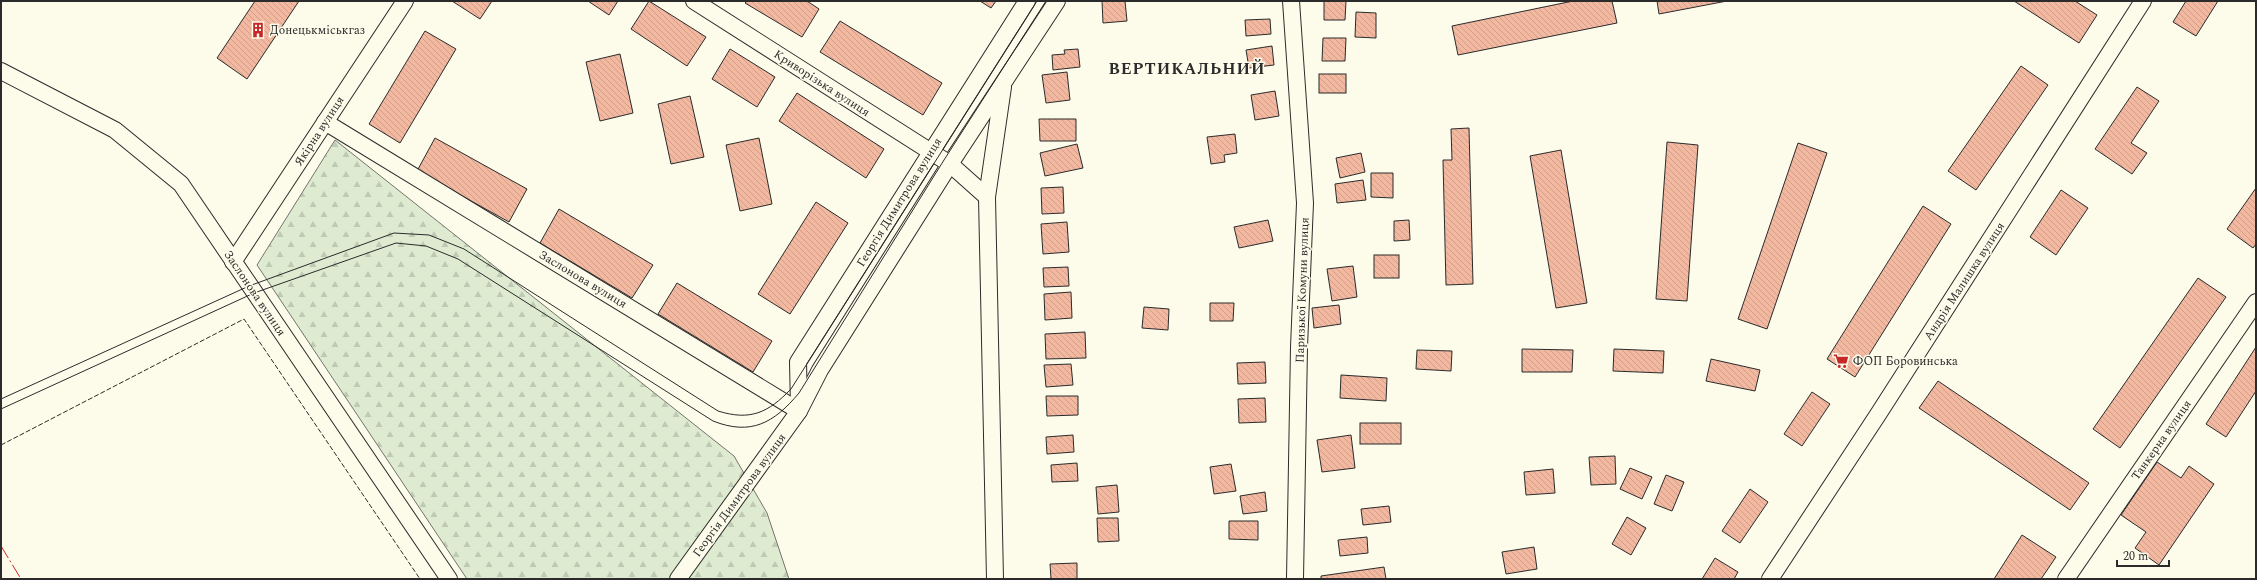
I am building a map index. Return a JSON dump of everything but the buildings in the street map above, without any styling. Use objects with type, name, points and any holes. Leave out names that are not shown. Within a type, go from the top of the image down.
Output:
[{"type":"street","name":"Якірна вулиця","points":[[233,262],[405,1]]},
{"type":"street","name":"Криворізька вулиця","points":[[694,1],[950,164]]},
{"type":"street","name":"Георгія Димитрова вулиця","points":[[800,411],[798,362],[1027,1]]},
{"type":"street","name":"Георгія Димитрова вулиця","points":[[678,579],[800,411],[820,370],[950,164],[1057,1]]},
{"type":"street","name":"Паризької Комуни вулиця","points":[[1291,1],[1305,203],[1299,347],[1295,579]]},
{"type":"street","name":"Андрія Малишка вулиця","points":[[1770,579],[1880,413],[2143,1]]},
{"type":"street","name":"Заслонова вулиця","points":[[1,71],[115,130],[181,184],[450,579]]},
{"type":"street","name":"Георгія Димитрова вулиця","points":[[995,579],[987,197],[1004,82]]},
{"type":"street","name":"Заслонова вулиця","points":[[325,122],[800,411]]},
{"type":"street","name":"Георгія Димитрова вулиця","points":[[950,164],[987,197]]},
{"type":"street","name":"Танкерна вулиця","points":[[2066,579],[2256,302]]},
{"type":"green space","points":[[335,140],[734,456],[767,513],[789,579],[467,579],[257,265]]},
{"type":"tram line","points":[[1,399],[249,286],[394,233],[429,235],[464,249],[718,411],[740,415],[758,413],[774,404],[791,389],[1037,1]]},
{"type":"tram line","points":[[1,409],[254,293],[396,243],[426,246],[458,259],[713,421],[739,427],[750,427],[761,424],[780,412],[799,393],[944,160],[1046,1]]},
{"type":"fence","points":[[1,445],[244,319],[420,579]]},
{"type":"power","points":[[1,546],[21,579]]},
{"type":"place","name":"Донецькміськгаз","points":[[258,30]]},
{"type":"place","name":"ФОП Боровинська","points":[[1841,361]]},
{"type":"district","name":"ВЕРТИКАЛЬНИЙ","points":[[1187,68]]}]
